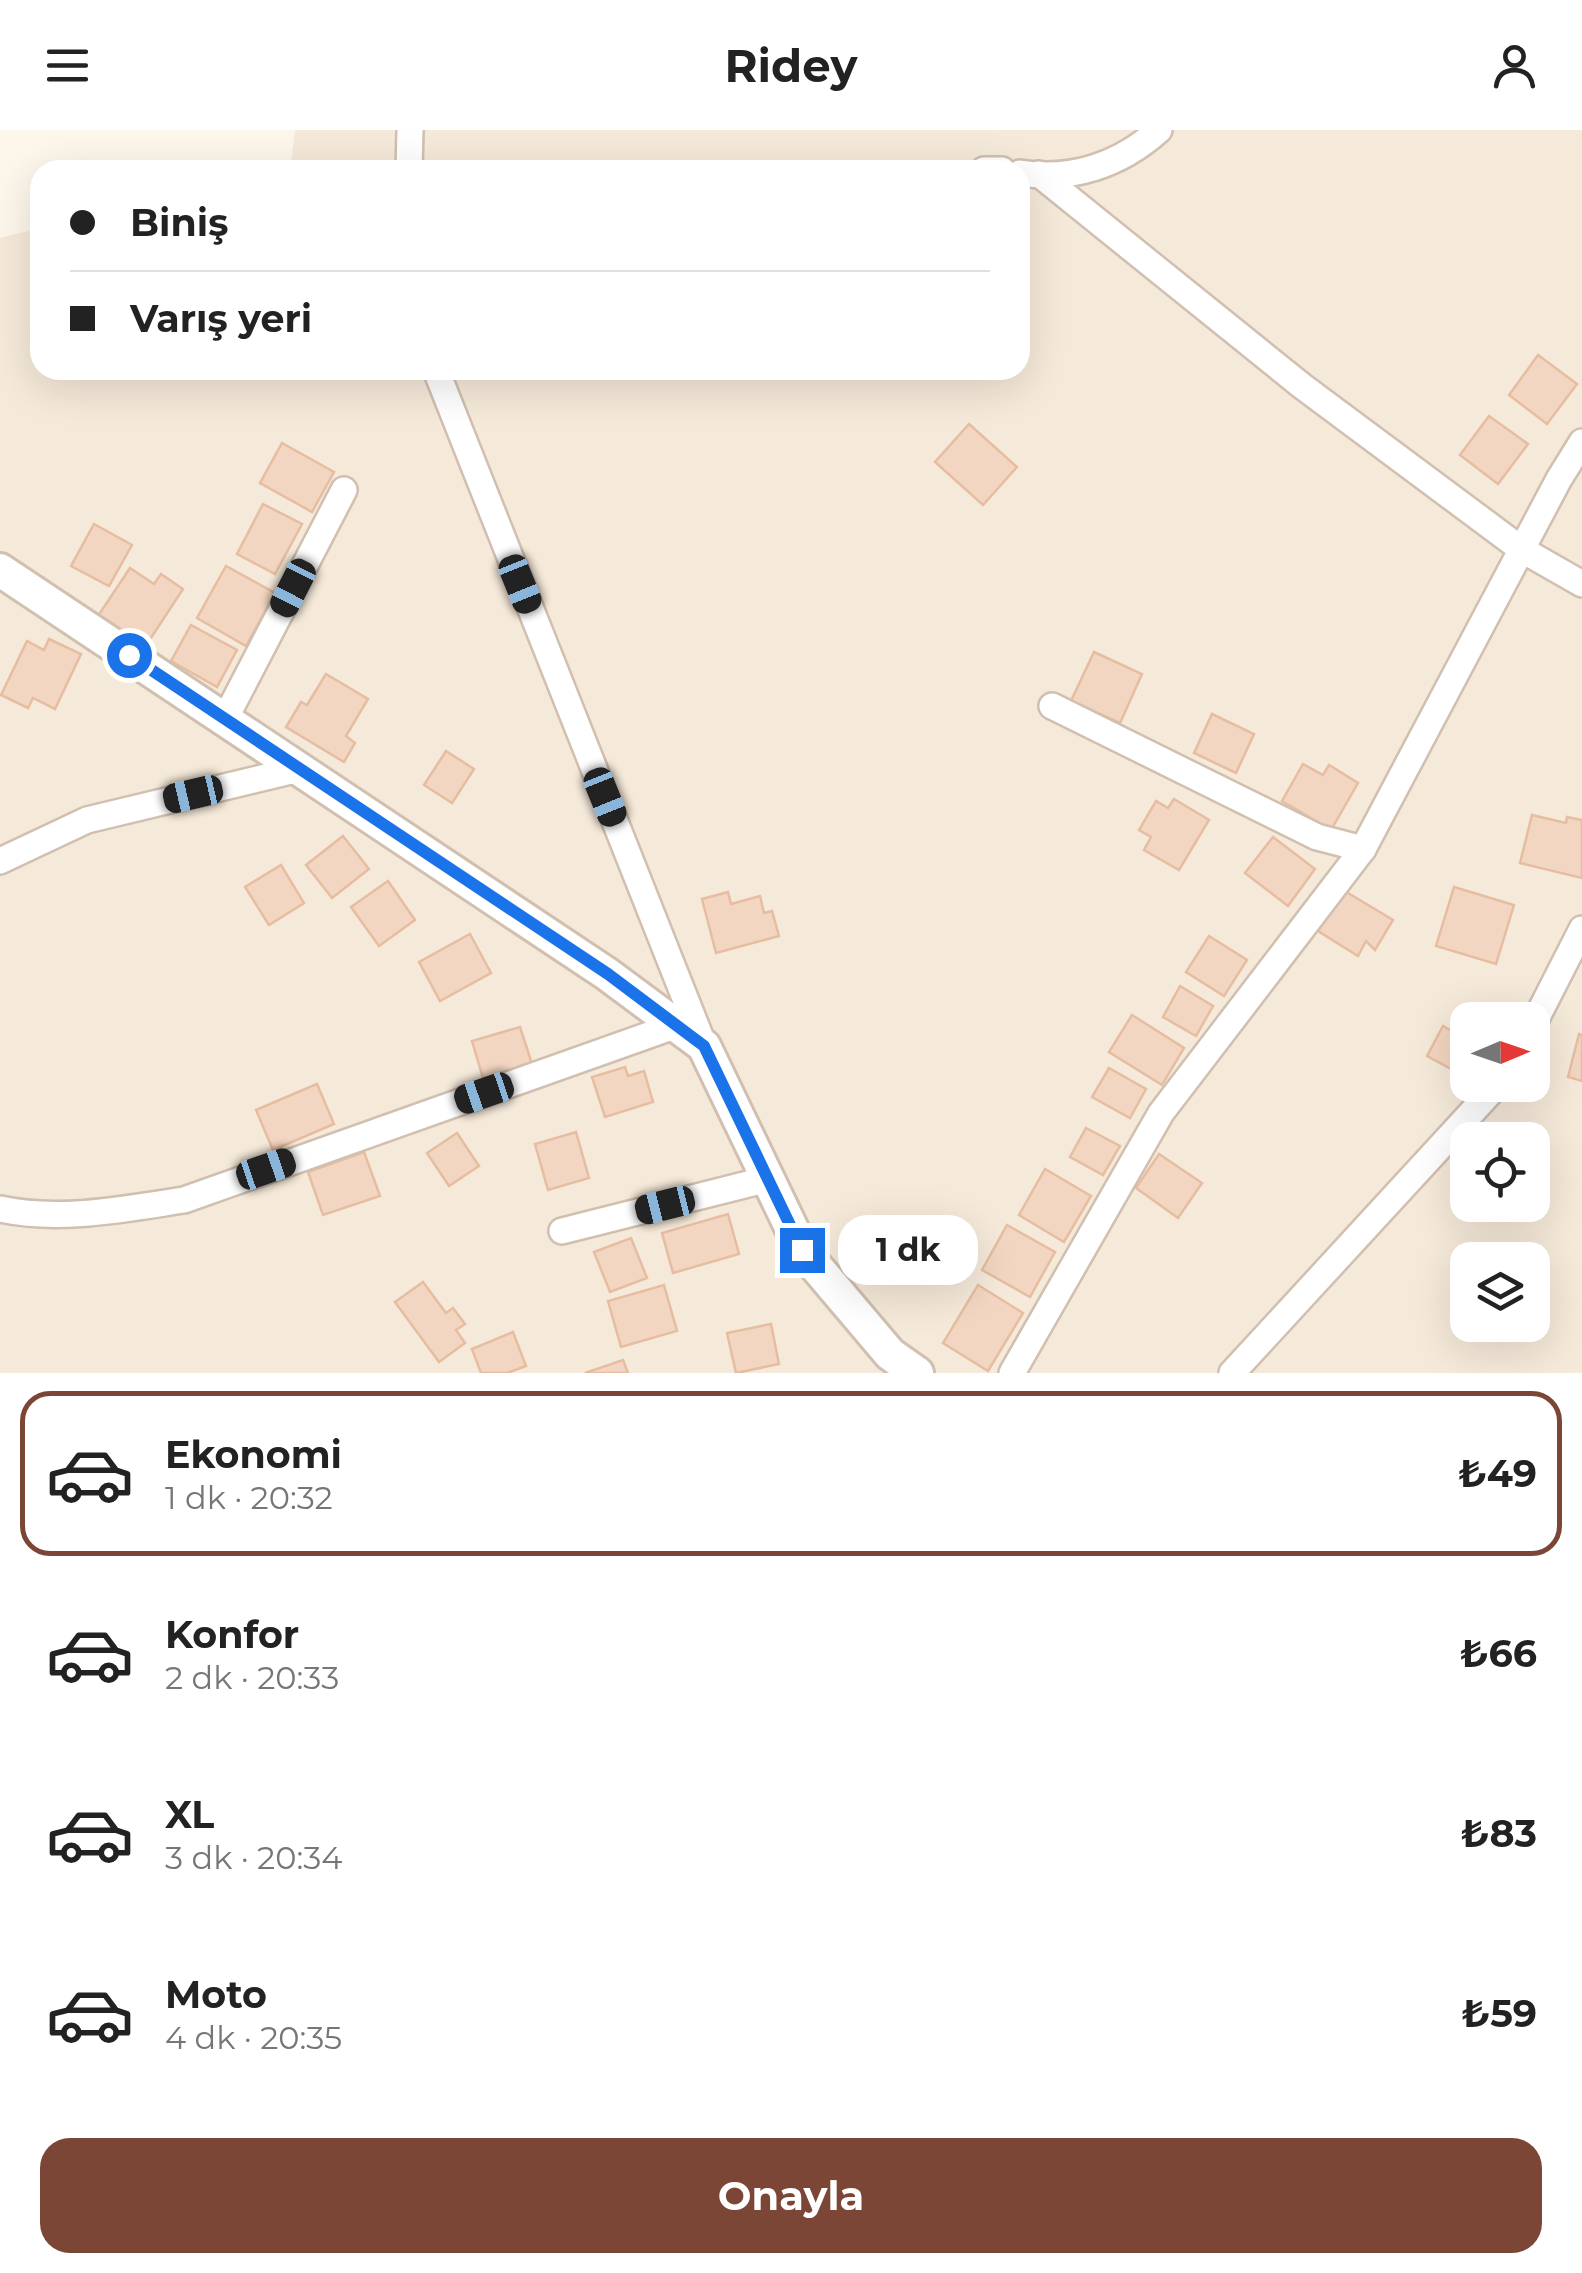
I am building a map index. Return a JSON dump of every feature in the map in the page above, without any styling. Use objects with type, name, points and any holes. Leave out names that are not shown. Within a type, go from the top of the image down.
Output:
[{"type":"street","points":[[408,160],[410,130]]},
{"type":"street","points":[[1030,174],[1076,175],[1112,162],[1159,130]]},
{"type":"street","points":[[1030,175],[1302,386],[1522,550],[1582,584]]},
{"type":"street","points":[[440,380],[704,1046],[802,1250],[890,1354],[918,1373]]},
{"type":"street","points":[[1012,1373],[1161,1113],[1363,849],[1582,442]]},
{"type":"street","points":[[226,719],[344,490]]},
{"type":"street","points":[[0,570],[608,974],[704,1046]]},
{"type":"street","points":[[1052,706],[1318,836],[1363,849]]},
{"type":"street","points":[[0,861],[87,820],[299,769]]},
{"type":"street","points":[[1545,1002],[1582,929]]},
{"type":"street","points":[[0,1209],[101,1213],[184,1200],[677,1026]]},
{"type":"street","points":[[1232,1373],[1481,1102]]},
{"type":"street","points":[[562,1232],[768,1179]]},
{"type":"shaded area","points":[[295,130],[1582,130],[1582,1373],[0,1373],[0,238],[30,230],[30,380],[1030,380],[1030,160],[291,160]]},
{"type":"building","points":[[1538,355],[1577,384],[1547,424],[1509,395]]},
{"type":"building","points":[[1489,416],[1528,444],[1498,484],[1460,455]]},
{"type":"building","points":[[969,424],[1017,467],[983,505],[935,462]]},
{"type":"building","points":[[282,443],[334,472],[312,512],[260,483]]},
{"type":"building","points":[[263,504],[302,524],[275,574],[237,554]]},
{"type":"building","points":[[94,524],[132,545],[109,586],[71,566]]},
{"type":"building","points":[[226,566],[275,593],[246,646],[197,618]]},
{"type":"building","points":[[130,568],[154,584],[161,574],[183,589],[145,647],[98,616]]},
{"type":"building","points":[[191,625],[237,650],[217,687],[171,661]]},
{"type":"building","points":[[49,639],[81,654],[55,709],[33,698],[28,708],[1,695],[27,641],[44,650]]},
{"type":"building","points":[[1094,652],[1142,674],[1120,723],[1071,701]]},
{"type":"building","points":[[326,674],[368,699],[346,736],[355,743],[344,762],[286,727],[301,702],[307,705]]},
{"type":"building","points":[[1212,714],[1254,734],[1236,773],[1194,753]]},
{"type":"building","points":[[446,751],[474,769],[452,803],[424,785]]},
{"type":"building","points":[[1303,764],[1323,775],[1329,765],[1358,783],[1331,830],[1282,801]]},
{"type":"building","points":[[1174,799],[1209,820],[1179,870],[1144,850],[1151,837],[1139,830],[1156,801],[1168,808]]},
{"type":"building","points":[[1532,815],[1566,823],[1567,817],[1582,820],[1582,878],[1520,863]]},
{"type":"building","points":[[343,836],[369,869],[332,898],[306,865]]},
{"type":"building","points":[[1273,837],[1315,869],[1288,906],[1245,873]]},
{"type":"building","points":[[281,865],[304,903],[269,925],[245,887]]},
{"type":"building","points":[[388,881],[415,920],[379,946],[351,907]]},
{"type":"building","points":[[1454,887],[1514,905],[1496,964],[1436,946]]},
{"type":"building","points":[[1343,890],[1393,920],[1375,950],[1366,941],[1358,956],[1318,931]]},
{"type":"building","points":[[728,892],[731,904],[760,896],[764,913],[772,911],[779,936],[716,953],[702,899]]},
{"type":"building","points":[[470,934],[491,973],[440,1001],[419,962]]},
{"type":"building","points":[[1209,936],[1247,960],[1224,996],[1186,972]]},
{"type":"building","points":[[1180,986],[1213,1006],[1196,1036],[1163,1017]]},
{"type":"building","points":[[1132,1015],[1184,1048],[1162,1085],[1109,1052]]},
{"type":"building","points":[[1443,1026],[1450,1030],[1450,1068],[1427,1056]]},
{"type":"building","points":[[520,1027],[532,1064],[483,1078],[472,1041]]},
{"type":"building","points":[[1579,1034],[1582,1035],[1582,1081],[1568,1077]]},
{"type":"building","points":[[625,1067],[628,1076],[644,1071],[653,1102],[605,1117],[592,1077]]},
{"type":"building","points":[[1109,1068],[1146,1089],[1130,1118],[1092,1097]]},
{"type":"building","points":[[317,1084],[334,1124],[273,1150],[256,1110]]},
{"type":"building","points":[[1086,1128],[1120,1146],[1103,1175],[1070,1157]]},
{"type":"building","points":[[576,1132],[589,1178],[548,1190],[535,1144]]},
{"type":"building","points":[[457,1133],[479,1166],[449,1186],[427,1153]]},
{"type":"building","points":[[364,1152],[380,1196],[323,1215],[308,1172]]},
{"type":"building","points":[[1159,1154],[1202,1183],[1178,1218],[1136,1188]]},
{"type":"building","points":[[1045,1169],[1091,1196],[1064,1242],[1019,1215]]},
{"type":"building","points":[[728,1214],[739,1254],[673,1273],[662,1233]]},
{"type":"building","points":[[1007,1225],[1055,1252],[1030,1297],[982,1270]]},
{"type":"building","points":[[631,1238],[647,1278],[610,1292],[594,1252]]},
{"type":"building","points":[[423,1282],[446,1313],[453,1308],[465,1324],[456,1330],[465,1343],[439,1362],[395,1302]]},
{"type":"building","points":[[664,1285],[677,1331],[621,1347],[608,1301]]},
{"type":"building","points":[[978,1285],[1023,1313],[988,1371],[943,1343]]},
{"type":"building","points":[[771,1324],[779,1364],[736,1373],[727,1333]]},
{"type":"building","points":[[513,1332],[526,1366],[507,1373],[481,1373],[472,1349]]},
{"type":"building","points":[[623,1360],[628,1373],[585,1373]]},
{"type":"route","points":[[129,655],[608,974],[704,1046],[802,1250]]}]
